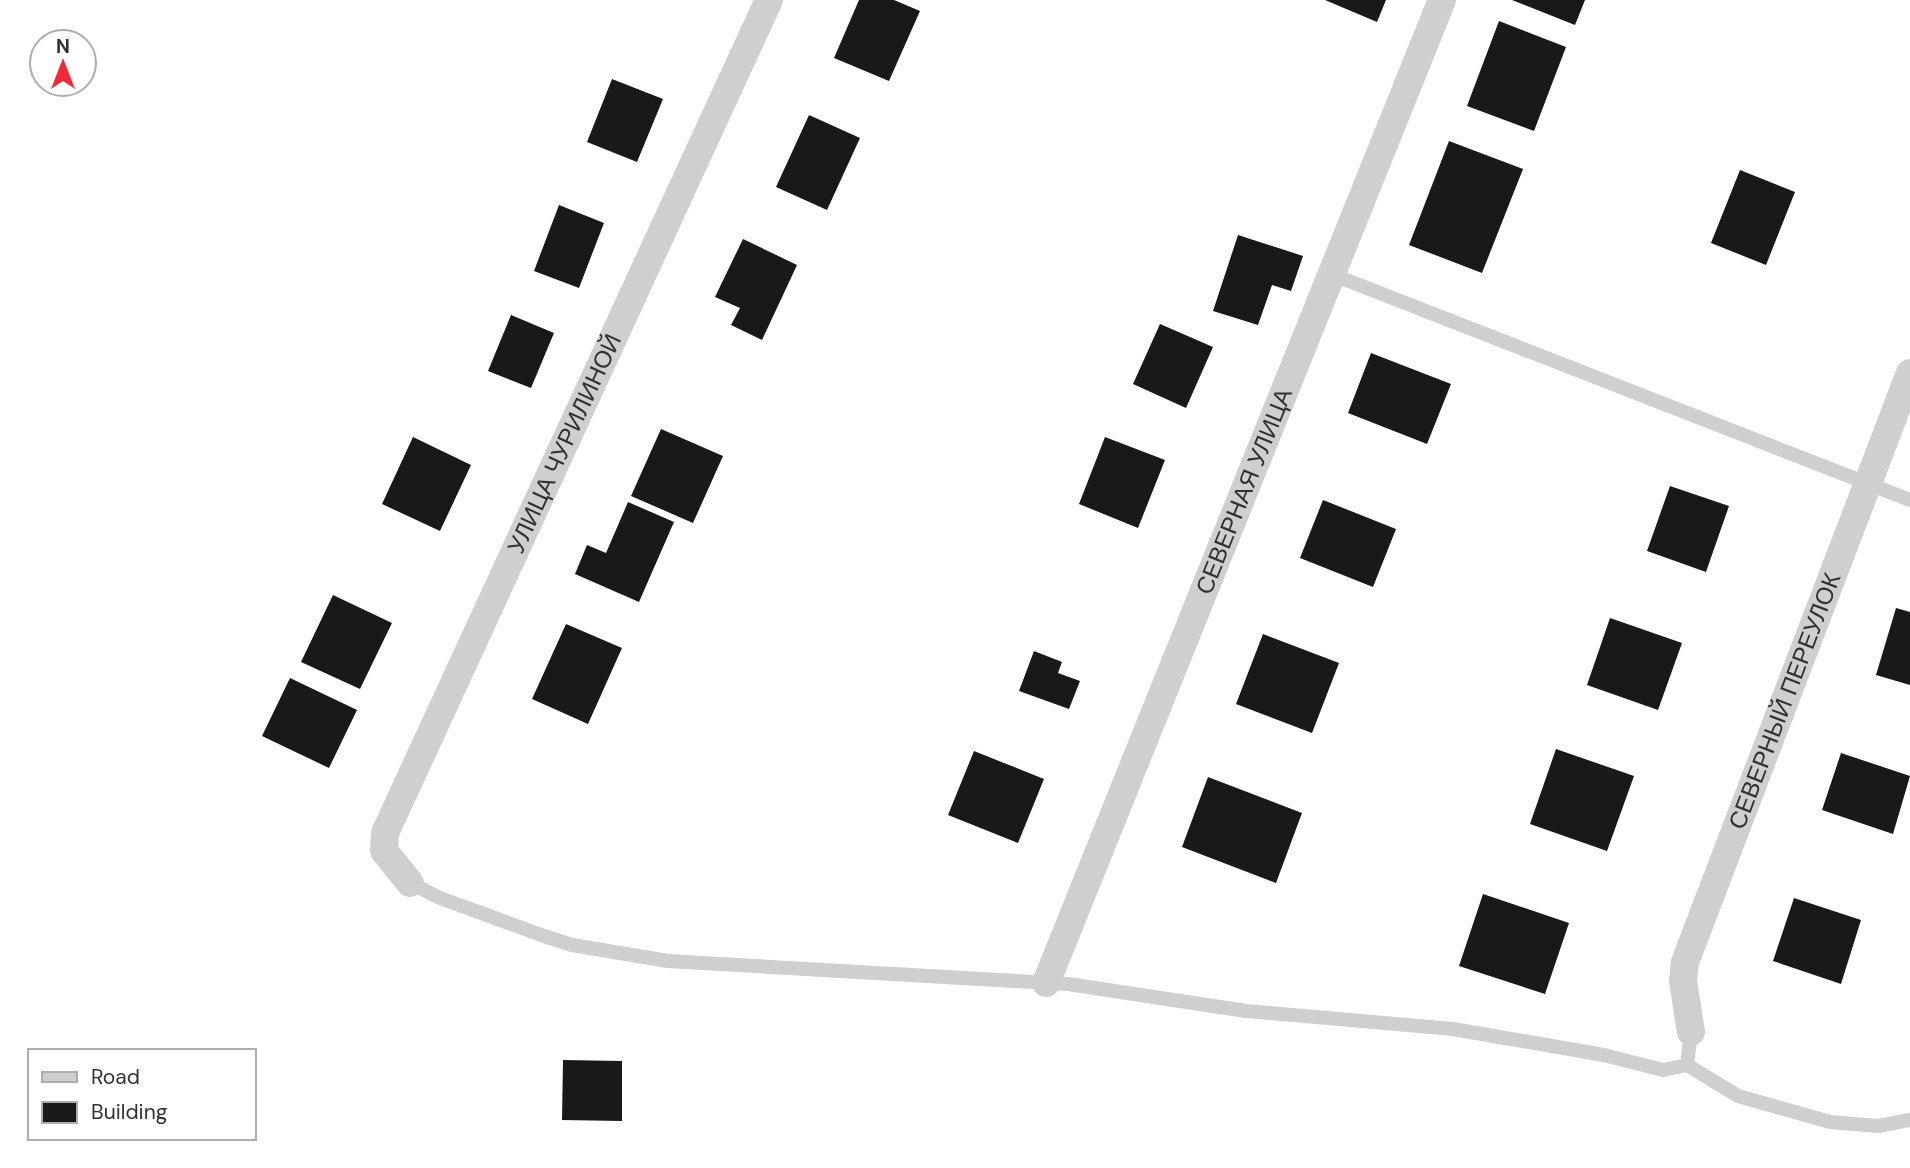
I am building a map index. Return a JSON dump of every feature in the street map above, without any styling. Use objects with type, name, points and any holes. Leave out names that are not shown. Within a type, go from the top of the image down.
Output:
[{"type":"street","name":"УЛИЦА ЧУРИЛИНОЙ","points":[[410,883],[384,851],[386,833],[769,0]]},
{"type":"street","name":"СЕВЕРНАЯ УЛИЦА","points":[[1045,983],[1442,0]]},
{"type":"street","name":"СЕВЕРНЫЙ ПЕРЕУЛОК","points":[[1692,1032],[1683,981],[1685,962],[1910,373]]},
{"type":"lane","points":[[1331,274],[1910,500]]},
{"type":"lane","points":[[410,883],[440,898],[544,936],[633,956],[668,961],[1045,983],[1307,1018],[1453,1029],[1604,1055],[1663,1070],[1687,1065],[1738,1096],[1830,1122],[1878,1126],[1910,1119]]},
{"type":"lane","points":[[1687,1065],[1692,1032]]},
{"type":"building","points":[[859,0],[894,0],[920,11],[889,81],[834,58]]},
{"type":"building","points":[[1325,0],[1386,0],[1377,22]]},
{"type":"building","points":[[1512,0],[1585,0],[1575,25]]},
{"type":"building","points":[[1499,21],[1566,47],[1534,131],[1467,106]]},
{"type":"building","points":[[612,79],[663,99],[637,162],[587,142]]},
{"type":"building","points":[[809,115],[860,138],[827,210],[776,187]]},
{"type":"building","points":[[1449,141],[1523,169],[1482,273],[1409,245]]},
{"type":"building","points":[[1740,170],[1795,192],[1766,265],[1711,243]]},
{"type":"building","points":[[559,205],[604,223],[579,288],[534,271]]},
{"type":"building","points":[[1238,235],[1303,256],[1291,291],[1272,285],[1258,325],[1213,311]]},
{"type":"building","points":[[743,239],[797,265],[762,340],[731,325],[740,308],[715,297]]},
{"type":"building","points":[[511,315],[554,333],[531,388],[488,371]]},
{"type":"building","points":[[1160,324],[1213,347],[1186,408],[1133,384]]},
{"type":"building","points":[[1371,353],[1451,384],[1427,444],[1348,413]]},
{"type":"building","points":[[661,429],[723,456],[693,523],[631,496]]},
{"type":"building","points":[[413,437],[471,465],[440,531],[382,504]]},
{"type":"building","points":[[1105,437],[1165,460],[1138,528],[1079,504]]},
{"type":"building","points":[[1670,486],[1729,506],[1706,572],[1647,551]]},
{"type":"building","points":[[1323,500],[1396,529],[1373,587],[1300,558]]},
{"type":"building","points":[[628,502],[674,522],[639,602],[575,574],[587,545],[606,553]]},
{"type":"building","points":[[333,595],[392,623],[360,689],[301,662]]},
{"type":"building","points":[[1896,608],[1910,612],[1910,685],[1876,675]]},
{"type":"building","points":[[1610,618],[1682,643],[1658,710],[1587,685]]},
{"type":"building","points":[[566,624],[622,648],[588,724],[532,699]]},
{"type":"building","points":[[1263,634],[1339,663],[1312,733],[1236,704]]},
{"type":"building","points":[[1034,651],[1062,662],[1058,673],[1080,681],[1069,709],[1019,691]]},
{"type":"building","points":[[290,678],[357,710],[329,768],[262,736]]},
{"type":"building","points":[[1556,749],[1634,776],[1607,851],[1530,824]]},
{"type":"building","points":[[974,751],[1044,779],[1018,843],[948,815]]},
{"type":"building","points":[[1841,753],[1910,776],[1893,834],[1822,810]]},
{"type":"building","points":[[1208,777],[1302,813],[1276,883],[1182,847]]},
{"type":"building","points":[[1483,894],[1569,923],[1545,994],[1459,966]]},
{"type":"building","points":[[1794,898],[1861,920],[1841,984],[1773,961]]},
{"type":"building","points":[[563,1060],[622,1061],[622,1121],[562,1120]]}]
